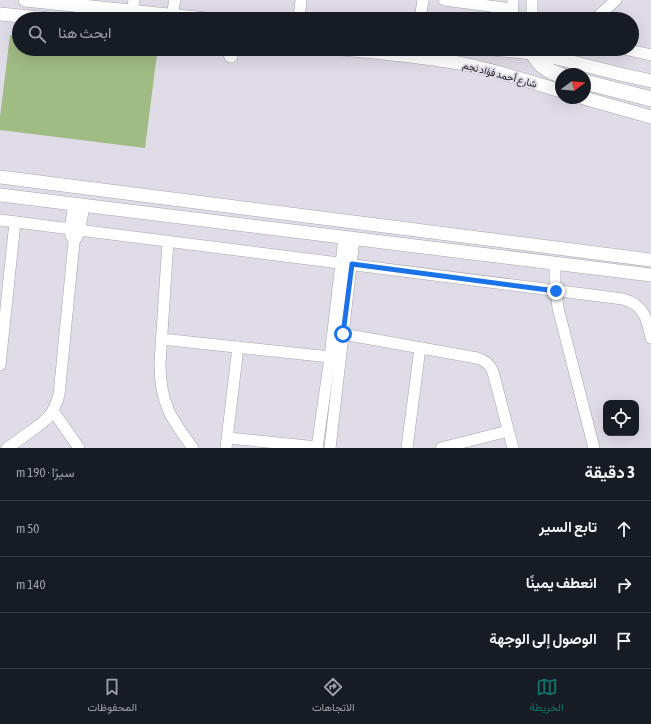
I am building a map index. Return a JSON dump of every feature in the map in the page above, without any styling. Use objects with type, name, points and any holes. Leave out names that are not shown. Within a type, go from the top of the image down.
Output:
[{"type":"main road","points":[[536,56],[539,62],[547,70],[555,73]]},
{"type":"main road","points":[[591,84],[651,99]]},
{"type":"street","points":[[25,0],[133,6],[159,12]]},
{"type":"street","points":[[173,12],[175,0]]},
{"type":"street","points":[[300,12],[301,0]]},
{"type":"street","points":[[421,12],[423,0]]},
{"type":"street","points":[[444,0],[512,9]]},
{"type":"street","points":[[532,0],[532,12]]},
{"type":"street","points":[[603,12],[616,0]]},
{"type":"street","points":[[0,14],[12,15]]},
{"type":"street","points":[[639,52],[651,55]]},
{"type":"street","name":"شارع أحمد فؤاد نجم","points":[[411,56],[464,64],[555,89]]},
{"type":"street","points":[[552,56],[651,81]]},
{"type":"street","points":[[591,100],[651,117]]},
{"type":"street","points":[[0,177],[651,260]]},
{"type":"street","points":[[0,195],[651,275]]},
{"type":"street","points":[[12,447],[48,418],[53,411],[59,395],[74,242],[78,236],[75,230],[78,205]]},
{"type":"street","points":[[0,220],[623,299],[634,304],[643,312],[651,338]]},
{"type":"street","points":[[0,365],[4,289],[15,222]]},
{"type":"street","points":[[317,444],[349,239]]},
{"type":"street","points":[[168,241],[161,339],[160,377],[162,392],[172,419],[193,448]]},
{"type":"street","points":[[330,444],[343,334],[346,264]]},
{"type":"street","points":[[555,264],[556,291],[560,317],[594,448]]},
{"type":"street","points":[[343,334],[477,358],[487,362],[492,368],[513,448]]},
{"type":"street","points":[[161,339],[330,357]]},
{"type":"street","points":[[238,347],[227,443],[317,444],[324,436],[330,444]]},
{"type":"street","points":[[407,448],[420,348]]},
{"type":"street","points":[[53,411],[78,448]]},
{"type":"street","points":[[441,448],[508,430]]},
{"type":"green space","points":[[10,35],[12,35],[12,56],[157,56],[145,148],[0,130],[0,117]]},
{"type":"route","points":[[343,334],[352,264],[556,291]]}]
